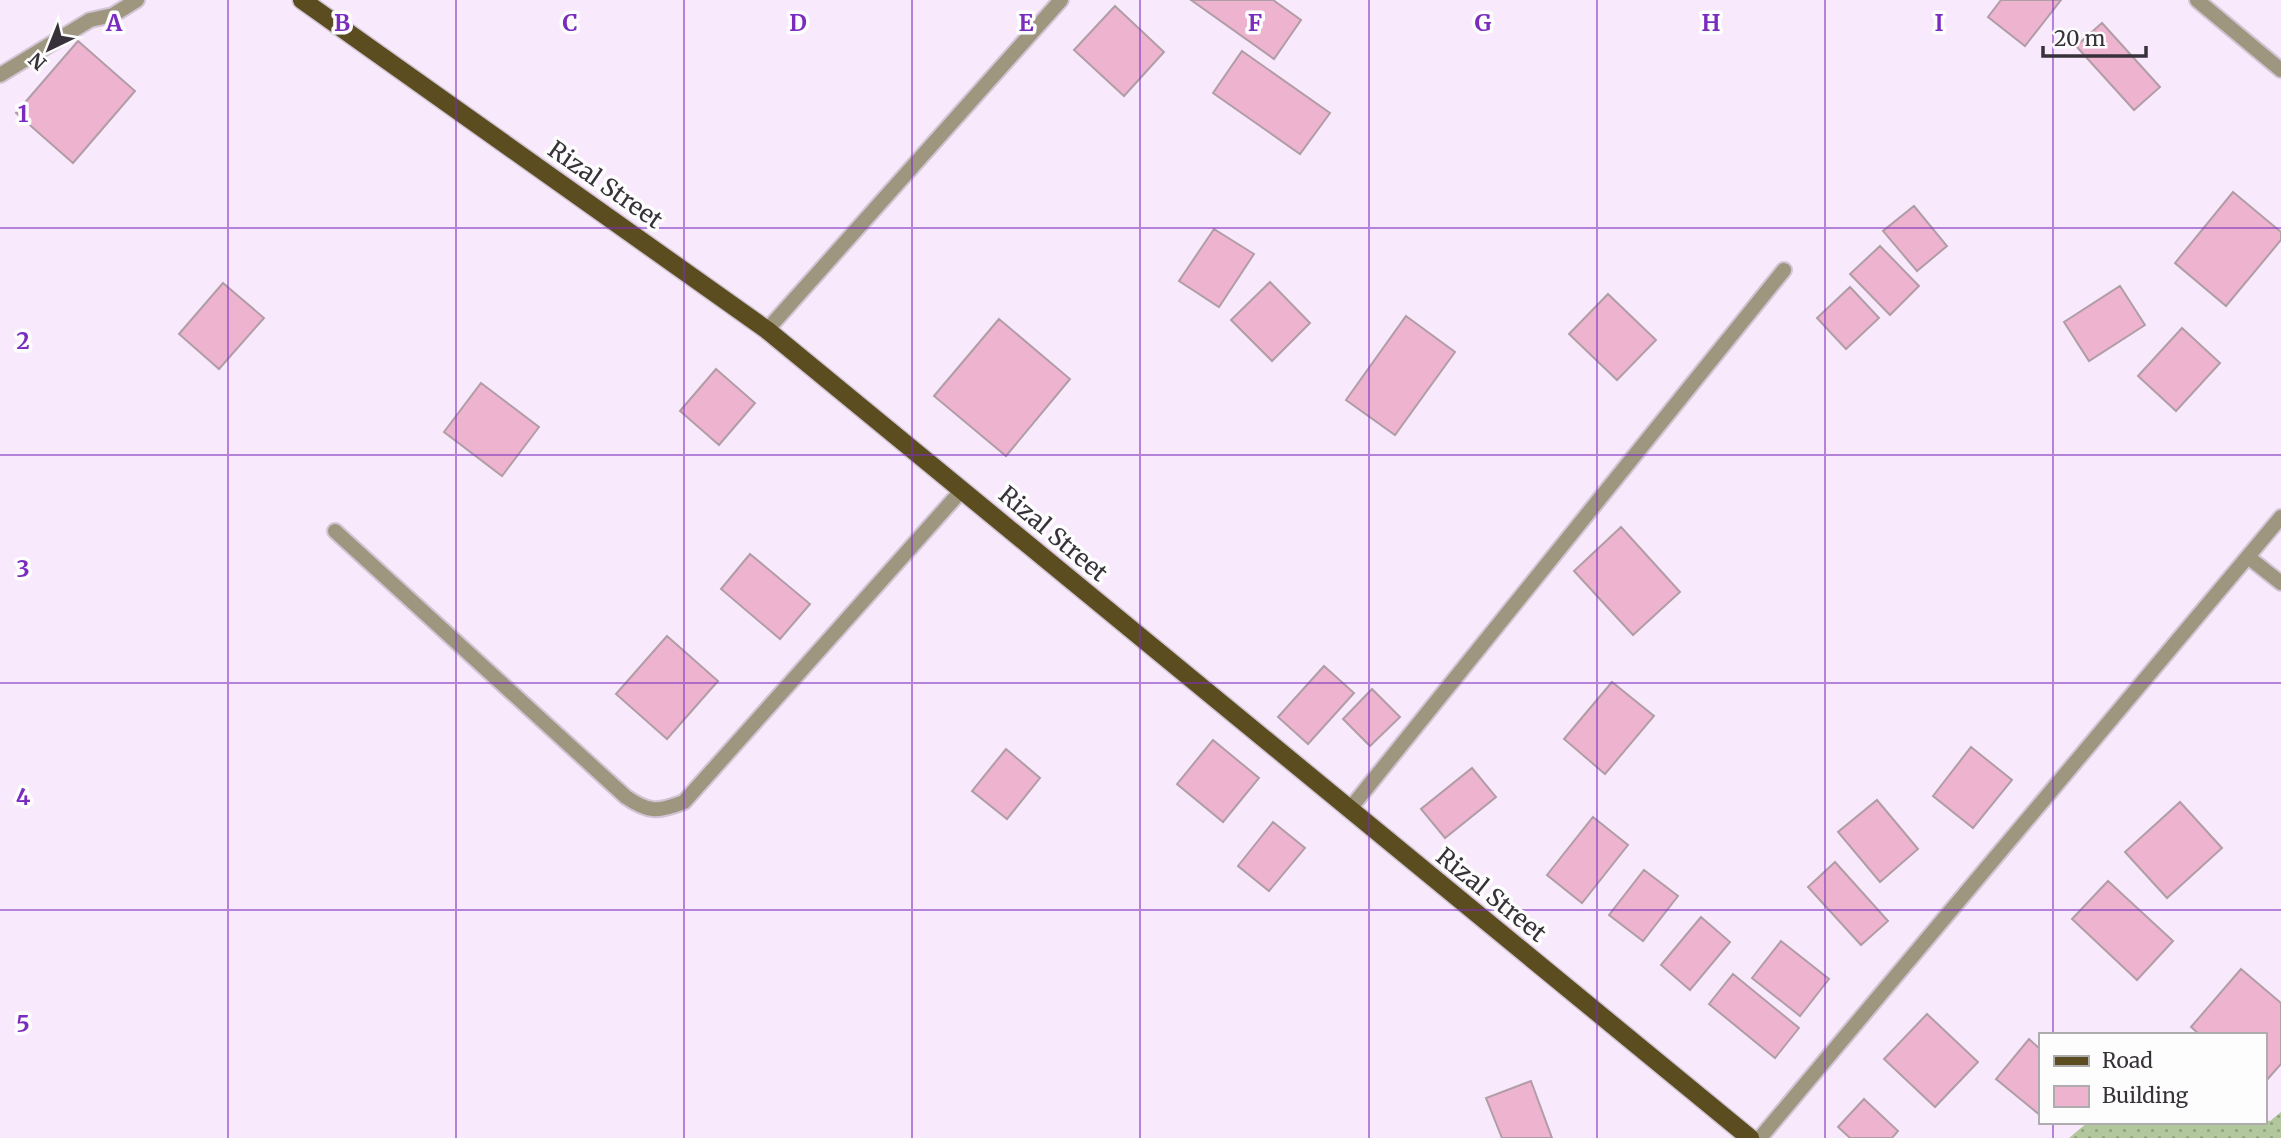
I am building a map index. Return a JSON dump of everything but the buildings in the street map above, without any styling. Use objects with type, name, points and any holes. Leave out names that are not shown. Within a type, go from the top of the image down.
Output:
[{"type":"main road","name":"Rizal Street","points":[[302,0],[767,330],[1750,1138]]},
{"type":"street","points":[[0,75],[90,20],[113,15],[137,0]]},
{"type":"street","points":[[767,330],[1061,0]]},
{"type":"street","points":[[2197,0],[2281,70]]},
{"type":"street","points":[[1349,810],[1784,270]]},
{"type":"street","points":[[335,531],[626,797],[642,808],[665,810],[684,802],[962,490]]},
{"type":"street","points":[[1760,1138],[2281,517]]},
{"type":"street","points":[[2248,557],[2281,583]]},
{"type":"green space","points":[[2281,1112],[2281,1138],[2069,1138],[2086,1124],[2267,1124],[2267,1120]]}]
